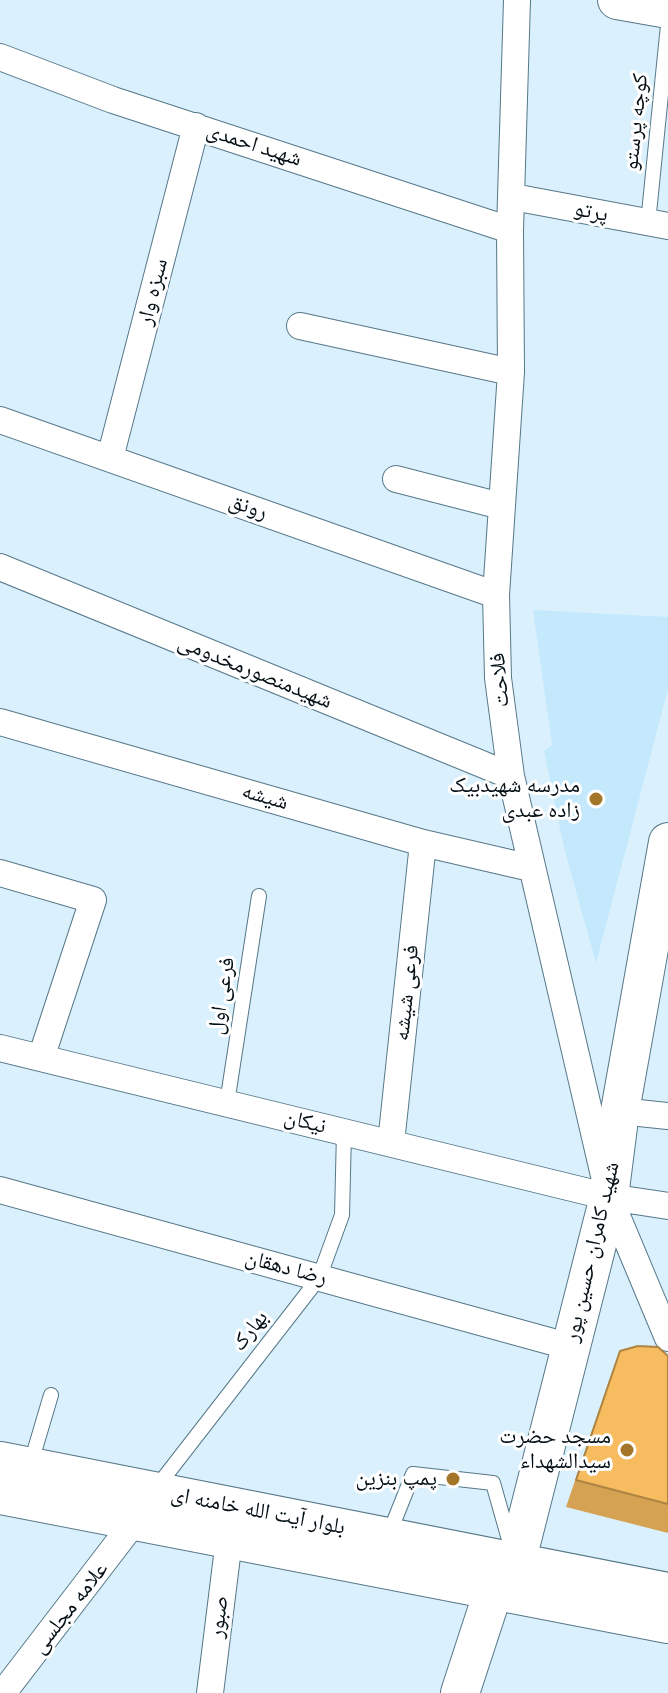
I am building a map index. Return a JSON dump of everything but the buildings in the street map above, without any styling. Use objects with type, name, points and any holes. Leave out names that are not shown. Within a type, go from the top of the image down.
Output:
[{"type":"main road","points":[[617,0],[668,9]]},
{"type":"main road","name":"شهید کامران حسین پور","points":[[460,1693],[504,1577],[571,1347],[609,1197],[620,1111],[668,842]]},
{"type":"main road","name":"بلوار آیت الله خامنه ای","points":[[15,1464],[145,1506],[229,1540],[504,1577]]},
{"type":"main road","name":"بلوار آیت الله خامنه ای","points":[[0,1495],[145,1506],[388,1537],[504,1577]]},
{"type":"main road","points":[[504,1577],[668,1592]]},
{"type":"main road","points":[[504,1577],[668,1624]]},
{"type":"street","name":"فلاحت","points":[[517,0],[510,230],[511,372],[496,595],[498,678],[511,776],[609,1197],[668,1338]]},
{"type":"street","name":"شهید احمدی","points":[[0,57],[510,230]]},
{"type":"street","name":"سبزه وار","points":[[110,458],[196,126]]},
{"type":"street","name":"پرتو","points":[[513,197],[658,225]]},
{"type":"street","points":[[300,326],[511,372]]},
{"type":"street","name":"رونق","points":[[0,420],[496,595]]},
{"type":"street","points":[[396,479],[501,506]]},
{"type":"street","name":"شهیدمنصورمخدومی","points":[[0,567],[511,776]]},
{"type":"street","name":"شیشه","points":[[0,722],[423,843],[531,868]]},
{"type":"street","name":"فرعی شیشه","points":[[391,1143],[423,843]]},
{"type":"street","points":[[0,873],[93,900],[41,1058]]},
{"type":"street","name":"نیکان","points":[[0,1048],[609,1197],[668,1206]]},
{"type":"street","points":[[620,1111],[668,1116]]},
{"type":"street","name":"رضا دهقان","points":[[0,1190],[571,1347]]},
{"type":"street","name":"علامه مجلسی","points":[[3,1693],[145,1506]]},
{"type":"street","name":"صبور","points":[[210,1693],[229,1540]]},
{"type":"lane","name":"کوچه پرستو","points":[[658,225],[668,25]]},
{"type":"lane","name":"فرعی اول","points":[[227,1103],[259,896]]},
{"type":"lane","name":"بهارک","points":[[145,1506],[319,1278],[342,1215],[344,1132]]},
{"type":"lane","points":[[15,1464],[51,1395]]},
{"type":"lane","points":[[388,1537],[413,1474],[493,1483],[504,1577]]},
{"type":"shaded area","name":"مدرسه شهیدبیک زاده عبدی","points":[[533,610],[668,617],[668,689],[596,963],[564,848],[544,751],[552,745]]},
{"type":"place","name":"مدرسه شهیدبیک زاده عبدی","points":[[596,799]]},
{"type":"place","name":"مسجد حضرت سیدالشهداء","points":[[627,1450]]},
{"type":"place","name":"پمپ بنزین","points":[[453,1479]]}]
